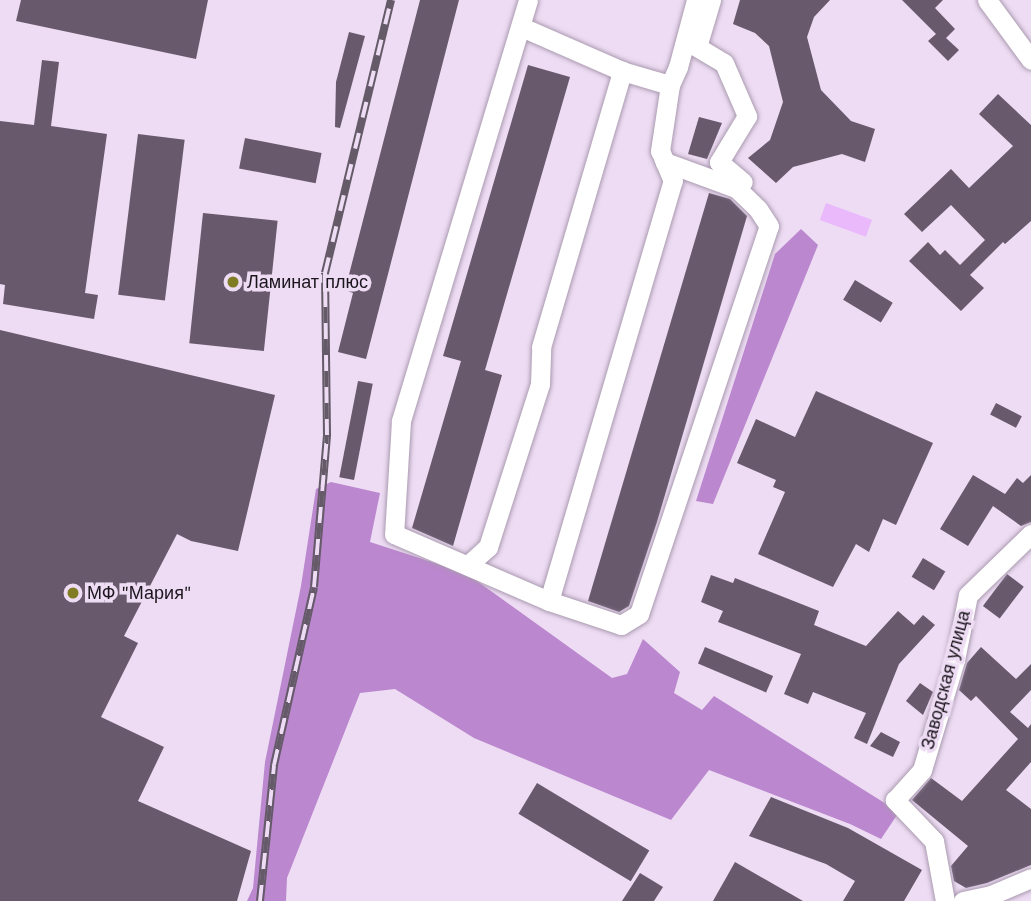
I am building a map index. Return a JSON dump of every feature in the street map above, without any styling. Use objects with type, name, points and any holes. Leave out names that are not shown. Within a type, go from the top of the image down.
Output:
[{"type":"street","points":[[528,0],[401,421],[394,534],[548,601],[621,625],[639,614],[769,226],[758,209],[736,188],[665,162]]},
{"type":"street","points":[[548,601],[673,181],[660,151],[670,85],[678,67],[695,0]]},
{"type":"street","points":[[711,0],[697,47],[724,63],[747,116],[719,162],[743,182]]},
{"type":"street","points":[[994,3],[1031,60]]},
{"type":"street","points":[[522,27],[622,71],[670,85]]},
{"type":"street","points":[[468,565],[488,547],[540,384],[541,347],[622,71]]},
{"type":"street","name":"Заводская улица","points":[[946,901],[933,841],[895,800],[922,770],[955,660],[968,595],[1031,534]]},
{"type":"street","points":[[963,901],[991,895],[1031,878]]},
{"type":"shaded area","points":[[826,203],[872,220],[866,237],[820,220]]},
{"type":"shaded area","points":[[801,229],[818,245],[713,504],[696,501],[775,254]]},
{"type":"shaded area","points":[[331,482],[380,493],[370,542],[466,573],[612,678],[627,674],[643,639],[680,672],[674,693],[702,710],[714,696],[899,812],[881,839],[850,824],[709,770],[671,820],[474,738],[395,689],[360,693],[287,878],[286,901],[247,901],[253,888],[265,762],[301,586],[316,489]]},
{"type":"building","points":[[21,0],[208,0],[196,59],[16,21]]},
{"type":"building","points":[[420,0],[459,0],[366,359],[338,352],[353,293],[345,290]]},
{"type":"building","points":[[740,0],[830,0],[814,17],[807,37],[821,90],[851,121],[875,129],[865,162],[842,154],[793,167],[776,183],[748,158],[770,140],[783,102],[769,46],[755,33],[733,24]]},
{"type":"building","points":[[902,0],[943,0],[935,8],[955,29],[946,38],[959,50],[948,61],[928,41],[936,34]]},
{"type":"building","points":[[349,32],[365,36],[340,128],[335,127],[336,82]]},
{"type":"building","points":[[42,60],[59,62],[51,126],[107,134],[85,293],[98,295],[94,319],[3,304],[5,285],[0,284],[0,121],[34,125]]},
{"type":"building","points":[[528,65],[570,77],[485,370],[502,375],[453,546],[412,528],[461,361],[443,356]]},
{"type":"building","points":[[998,94],[1031,125],[1031,221],[1005,244],[1003,242],[970,275],[984,288],[961,311],[909,261],[928,242],[940,255],[945,250],[960,265],[985,240],[951,205],[922,232],[904,214],[951,169],[969,188],[1013,146],[979,114]]},
{"type":"building","points":[[699,117],[722,123],[707,159],[688,154]]},
{"type":"building","points":[[138,134],[185,140],[165,301],[118,295]]},
{"type":"building","points":[[245,138],[322,153],[316,183],[239,168]]},
{"type":"building","points":[[709,193],[730,199],[747,216],[657,522],[629,606],[619,612],[588,601]]},
{"type":"building","name":"Ламинат плюс","points":[[203,213],[278,221],[264,351],[189,343]]},
{"type":"building","points":[[855,280],[893,303],[881,322],[843,300]]},
{"type":"building","name":"МФ \"Мария\"","points":[[0,330],[275,395],[238,551],[191,541],[177,534],[124,636],[138,643],[101,717],[164,747],[138,801],[251,851],[237,901],[0,901]]},
{"type":"building","points":[[358,381],[373,384],[354,480],[339,477]]},
{"type":"building","points":[[816,391],[933,443],[896,525],[883,519],[869,552],[856,544],[833,587],[758,554],[785,492],[773,487],[776,480],[737,463],[756,419],[795,437]]},
{"type":"building","points":[[996,403],[1022,416],[1016,428],[990,415]]},
{"type":"building","points":[[973,475],[1005,494],[1017,478],[1023,483],[1031,475],[1031,522],[1021,526],[993,506],[968,546],[940,529]]},
{"type":"building","points":[[923,558],[945,571],[934,590],[912,577]]},
{"type":"building","points":[[1007,574],[1024,587],[1000,619],[983,606]]},
{"type":"building","points":[[711,575],[733,583],[735,578],[819,611],[814,625],[866,646],[898,611],[914,625],[923,615],[935,625],[899,664],[867,744],[854,738],[866,713],[813,692],[808,704],[784,694],[801,654],[718,622],[723,611],[701,602]]},
{"type":"building","points":[[705,647],[773,676],[766,692],[698,664]]},
{"type":"building","points":[[981,647],[1016,679],[1031,664],[1031,690],[1010,712],[1028,728],[1031,724],[1031,762],[1006,790],[1031,809],[1031,865],[987,883],[966,888],[954,881],[951,866],[968,846],[912,800],[931,778],[962,801],[1018,739],[976,696],[971,701],[959,690],[967,663]]},
{"type":"building","points":[[920,683],[933,692],[923,715],[906,701]]},
{"type":"building","points":[[881,732],[900,742],[893,757],[870,746]]},
{"type":"building","points":[[537,783],[649,850],[631,881],[518,814]]},
{"type":"building","points":[[771,797],[848,828],[922,870],[904,901],[843,901],[855,881],[826,864],[749,836]]},
{"type":"building","points":[[735,862],[803,901],[713,901]]},
{"type":"building","points":[[640,873],[663,887],[654,901],[622,901]]},
{"type":"railway","points":[[260,901],[274,765],[314,587],[327,435],[325,273],[391,0]]},
{"type":"place","name":"Ламинат плюс","points":[[233,282]]},
{"type":"place","name":"МФ \"Мария\"","points":[[73,593]]}]
